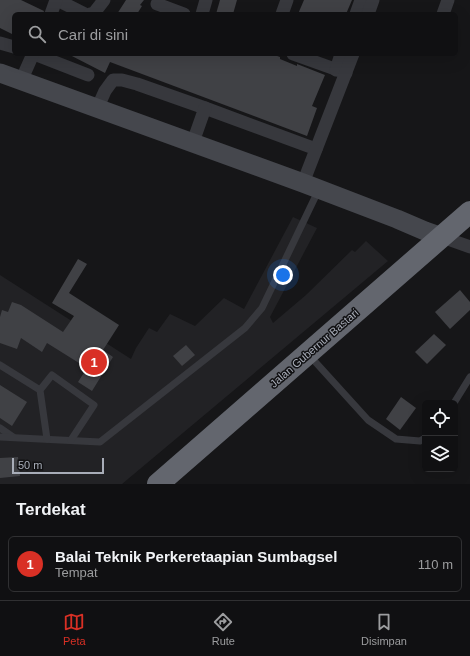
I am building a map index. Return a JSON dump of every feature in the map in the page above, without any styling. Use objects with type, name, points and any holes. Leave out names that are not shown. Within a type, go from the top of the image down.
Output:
[{"type":"highway","name":"Jalan Gubernur Bastari","points":[[158,484],[308,353],[433,234],[470,212]]},
{"type":"street","points":[[52,12],[57,0],[80,12]]},
{"type":"street","points":[[95,12],[104,0]]},
{"type":"street","points":[[203,12],[206,0]]},
{"type":"street","points":[[283,12],[287,0]]},
{"type":"street","points":[[357,12],[361,0]]},
{"type":"street","points":[[369,12],[373,0]]},
{"type":"street","points":[[444,12],[448,0]]},
{"type":"street","points":[[157,4],[179,12]]},
{"type":"street","points":[[0,43],[12,47]]},
{"type":"street","points":[[21,81],[33,56]]},
{"type":"street","points":[[39,56],[88,75]]},
{"type":"street","points":[[299,56],[341,71]]},
{"type":"street","points":[[341,56],[341,71]]},
{"type":"street","points":[[311,186],[316,149],[341,71],[352,56]]},
{"type":"street","points":[[0,73],[193,142],[470,247]]},
{"type":"street","points":[[98,108],[105,91],[113,80],[122,80],[205,108],[316,149]]},
{"type":"street","points":[[193,142],[205,108]]},
{"type":"lane","points":[[0,437],[46,438],[100,442],[245,328],[262,308],[311,186]]},
{"type":"lane","points":[[308,353],[368,420],[396,439],[420,441],[422,440]]},
{"type":"lane","points":[[0,365],[40,390]]},
{"type":"lane","points":[[46,438],[40,390],[52,375],[94,405],[71,440]]},
{"type":"lane","points":[[456,400],[470,377]]},
{"type":"lane","points":[[0,428],[14,437]]},
{"type":"shaded area","points":[[293,217],[317,228],[270,317],[273,323],[306,295],[352,250],[355,252],[366,241],[388,261],[122,484],[0,484],[0,275],[131,359],[149,328],[157,332],[170,314],[195,326],[224,298],[244,309]]},
{"type":"building","points":[[0,0],[21,0],[44,11],[12,12],[12,34],[0,28]]},
{"type":"building","points":[[126,0],[144,0],[140,5],[142,6],[138,12],[118,12]]},
{"type":"building","points":[[220,0],[237,0],[234,12],[217,12]]},
{"type":"building","points":[[304,0],[352,0],[347,12],[299,12]]},
{"type":"building","points":[[72,56],[277,56],[280,57],[280,59],[297,66],[297,64],[325,75],[312,106],[317,108],[307,136],[110,62],[105,73]]},
{"type":"building","points":[[78,259],[87,264],[69,293],[119,325],[103,350],[113,357],[92,391],[78,382],[87,368],[47,343],[42,352],[21,338],[17,349],[0,343],[0,317],[2,310],[8,312],[12,302],[21,305],[63,332],[74,316],[52,303]]},
{"type":"building","points":[[460,290],[470,302],[470,310],[450,329],[435,312]]},
{"type":"building","points":[[434,334],[446,345],[427,364],[415,352]]},
{"type":"building","points":[[186,345],[195,355],[182,366],[173,356]]},
{"type":"building","points":[[0,385],[27,402],[12,426],[0,418]]},
{"type":"building","points":[[401,397],[416,408],[400,430],[386,419]]},
{"type":"building","points":[[18,457],[20,476],[0,478],[0,458]]},
{"type":"place","name":"Balai Teknik Perkeretaapian Sumbagsel","points":[[94,362]]}]
